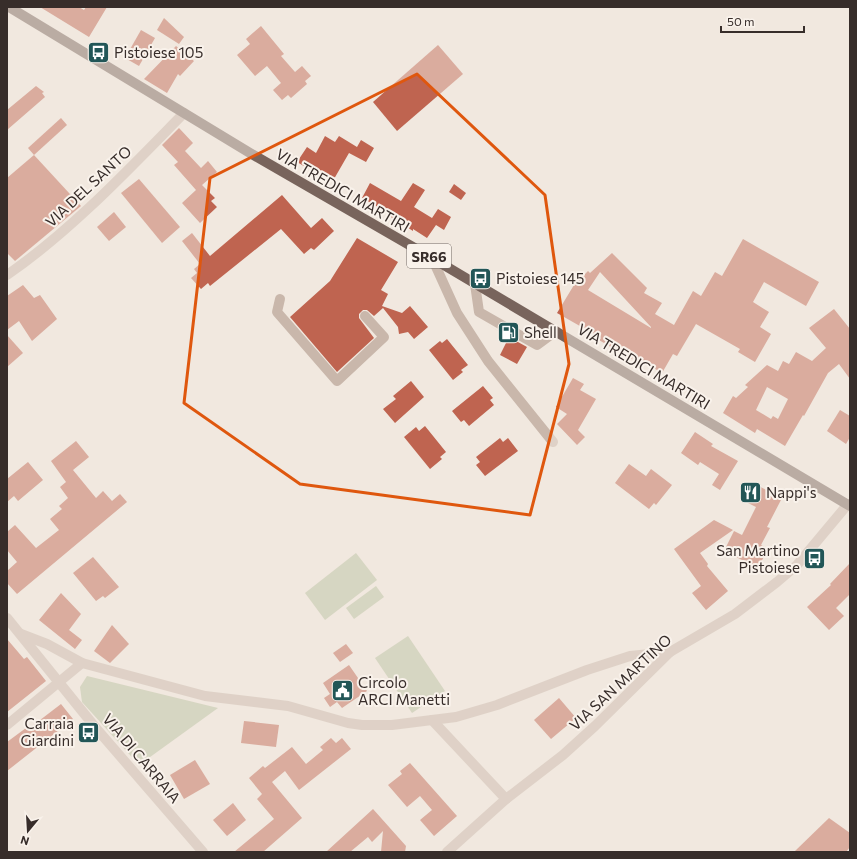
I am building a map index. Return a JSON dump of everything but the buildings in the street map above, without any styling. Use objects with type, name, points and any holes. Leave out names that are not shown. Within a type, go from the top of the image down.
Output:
[{"type":"main road","name":"VIA TREDICI MARTIRI","points":[[9,7],[297,181],[432,258],[849,505]]},
{"type":"street","name":"VIA DEL SANTO","points":[[7,275],[61,232],[133,165],[184,113]]},
{"type":"street","points":[[432,258],[457,313],[488,361],[553,442]]},
{"type":"street","points":[[476,284],[480,312],[537,345],[556,331]]},
{"type":"street","points":[[280,299],[277,312],[337,381],[384,337],[365,316]]},
{"type":"street","name":"VIA SAN MARTINO","points":[[447,852],[506,799],[563,754],[595,726],[670,652],[735,614],[797,565],[849,505]]},
{"type":"street","name":"VIA DI CARRAIA","points":[[7,618],[100,733],[203,852]]},
{"type":"street","points":[[21,634],[47,644],[82,664],[204,696],[288,706],[355,724],[392,725],[456,717],[497,705],[587,670],[630,656],[670,652]]},
{"type":"street","points":[[7,725],[82,664]]},
{"type":"street","points":[[432,720],[506,799]]},
{"type":"highlighted area","points":[[417,74],[545,195],[569,364],[530,515],[300,484],[184,403],[210,178]]},
{"type":"green space","points":[[356,553],[377,580],[325,620],[305,593]]},
{"type":"green space","points":[[376,586],[384,597],[354,619],[346,608]]},
{"type":"green space","points":[[408,636],[445,691],[412,713],[375,658]]},
{"type":"green space","points":[[87,676],[218,708],[139,765],[82,702],[80,687]]},
{"type":"place","name":"Pistoiese 105","points":[[99,52]]},
{"type":"place","name":"Pistoiese 145","points":[[481,278]]},
{"type":"place","name":"Shell","points":[[509,332]]},
{"type":"place","name":"Nappi's","points":[[751,492]]},
{"type":"place","name":"San Martino Pistoiese","points":[[815,559]]},
{"type":"place","name":"Circolo ARCI Manetti","points":[[343,691]]},
{"type":"place","name":"Carraia Giardini","points":[[89,732]]}]
